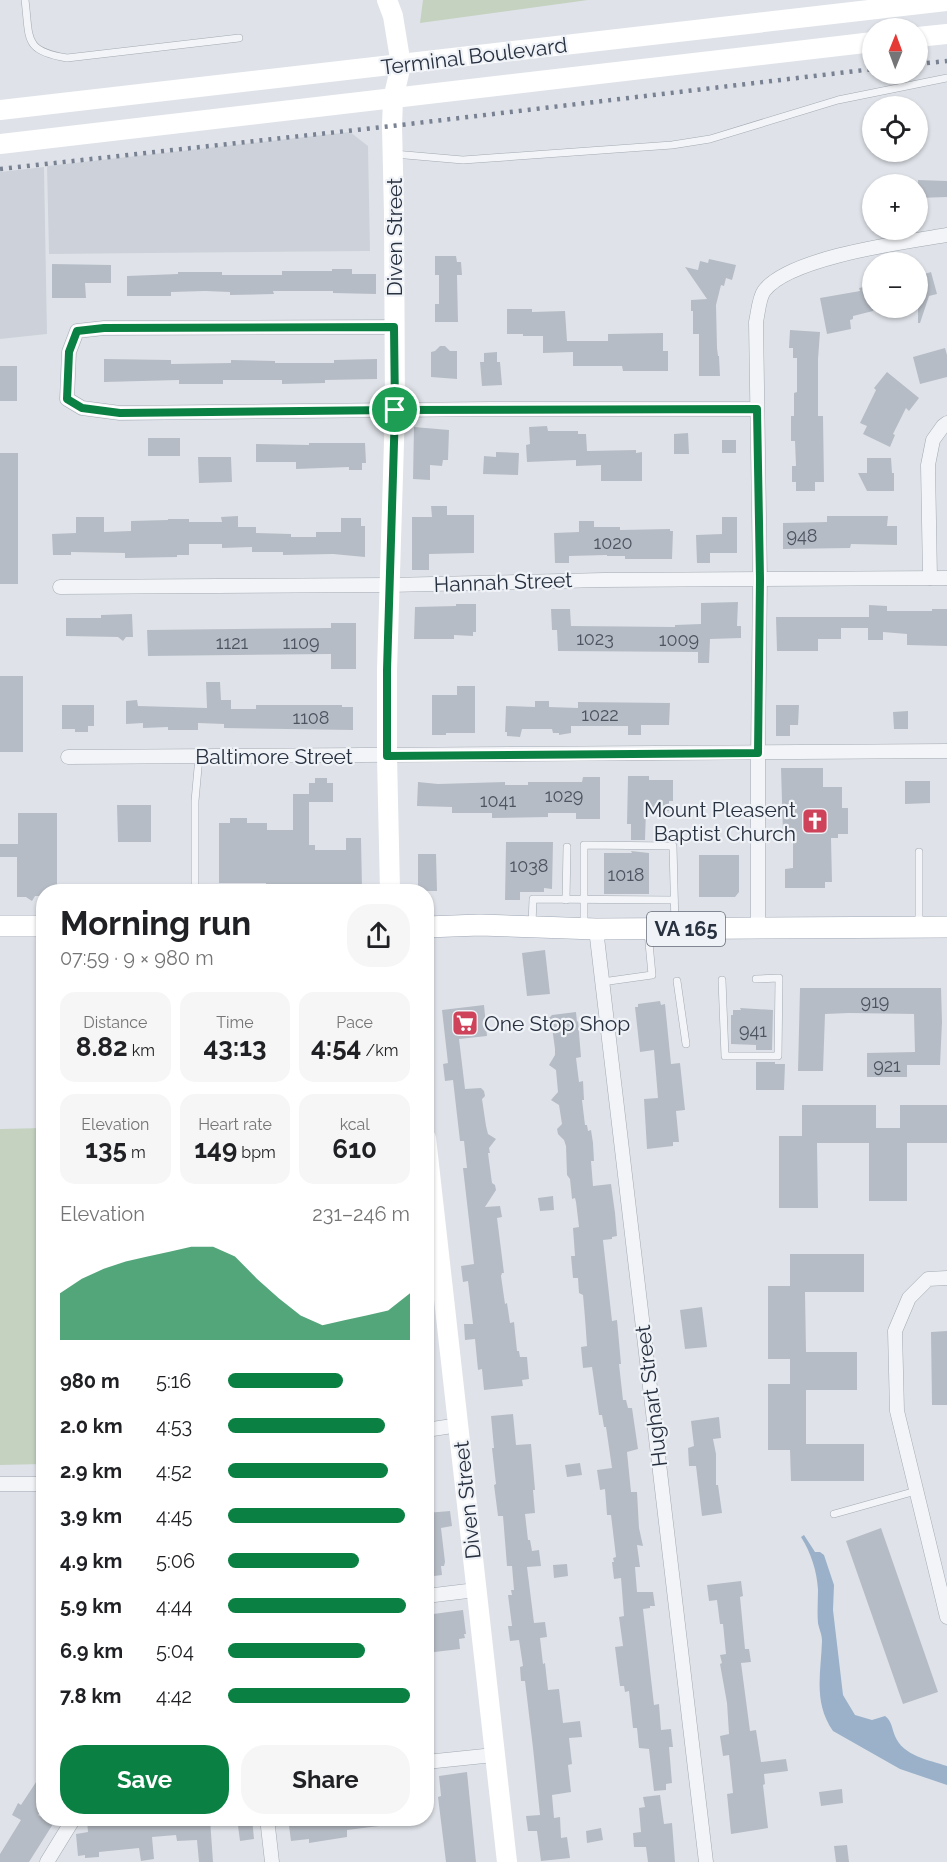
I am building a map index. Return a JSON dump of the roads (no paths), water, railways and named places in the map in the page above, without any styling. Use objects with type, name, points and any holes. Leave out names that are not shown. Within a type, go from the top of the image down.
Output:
[{"type":"main road","name":"Terminal Boulevard","points":[[0,110],[947,1]]},
{"type":"main road","name":"Diven Street","points":[[390,884],[387,756],[389,585],[395,410],[393,99],[401,65],[392,5]]},
{"type":"main road","points":[[928,36],[947,34]]},
{"type":"main road","name":"Terminal Boulevard","points":[[0,144],[862,43]]},
{"type":"main road","name":"VA 165","points":[[434,927],[480,925],[590,929],[947,927]]},
{"type":"main road","points":[[0,926],[36,926]]},
{"type":"main road","name":"Diven Street","points":[[434,1276],[459,1425],[507,1862]]},
{"type":"street","points":[[758,928],[760,579],[756,322],[763,292],[779,278],[806,264],[886,245],[947,235]]},
{"type":"street","points":[[394,327],[104,328],[77,331],[69,352],[67,399],[82,408],[120,413],[757,409]]},
{"type":"street","points":[[930,578],[928,465],[933,440],[947,423]]},
{"type":"street","name":"Hannah Street","points":[[60,587],[389,585],[603,579],[947,578]]},
{"type":"street","name":"Baltimore Street","points":[[68,757],[947,751]]},
{"type":"street","name":"Hughart Street","points":[[590,929],[602,982],[706,1862]]},
{"type":"street","points":[[947,1278],[928,1279],[909,1298],[895,1331],[897,1411],[947,1617]]},
{"type":"street","points":[[434,1429],[459,1425]]},
{"type":"street","points":[[0,1484],[36,1484]]},
{"type":"street","points":[[434,1595],[476,1590]]},
{"type":"street","points":[[434,1761],[494,1755]]},
{"type":"street","points":[[47,1862],[69,1826]]},
{"type":"street","points":[[268,1826],[272,1862]]},
{"type":"lane","points":[[25,0],[31,43],[39,51],[48,55],[67,58],[239,38]]},
{"type":"lane","points":[[394,154],[463,160],[672,145],[710,139],[838,100],[947,78]]},
{"type":"lane","points":[[195,884],[195,801],[199,757]]},
{"type":"lane","points":[[590,929],[584,900],[584,845],[673,846],[675,928]]},
{"type":"lane","points":[[566,900],[567,848]]},
{"type":"lane","points":[[918,927],[919,852]]},
{"type":"lane","points":[[532,927],[532,899],[674,900]]},
{"type":"lane","points":[[602,982],[652,975],[648,929]]},
{"type":"lane","points":[[722,980],[724,1056],[778,1056],[779,978],[756,979]]},
{"type":"lane","points":[[677,981],[686,1044]]},
{"type":"lane","points":[[834,1514],[916,1491]]},
{"type":"water","points":[[804,1535],[815,1552],[824,1555],[834,1585],[833,1610],[843,1695],[855,1715],[872,1720],[885,1716],[899,1743],[910,1753],[947,1766],[947,1785],[900,1769],[833,1731],[820,1698],[822,1636],[818,1623],[818,1590],[813,1562],[801,1537]]},
{"type":"railway","points":[[928,63],[947,61]]},
{"type":"railway","points":[[0,169],[392,126],[862,70]]},
{"type":"place","name":"Mount Pleasent Baptist Church","points":[[815,821]]},
{"type":"place","name":"One Stop Shop","points":[[465,1023]]}]
